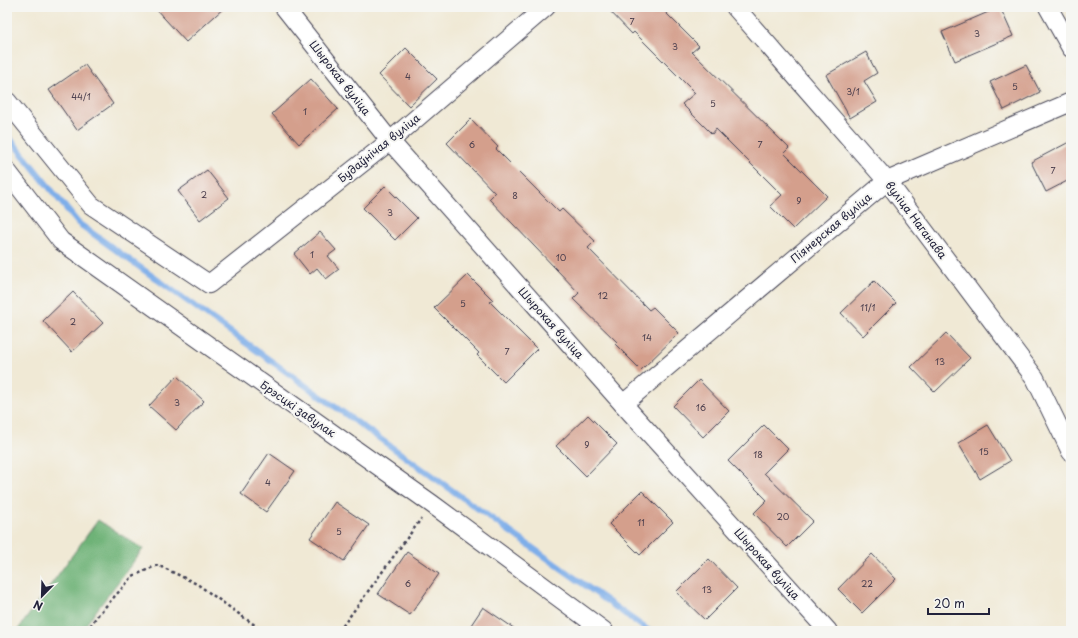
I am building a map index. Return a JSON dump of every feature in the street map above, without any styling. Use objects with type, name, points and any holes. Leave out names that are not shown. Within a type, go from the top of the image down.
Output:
[{"type":"street","name":"Шырокая вуліца","points":[[284,7],[390,141],[623,404],[828,631]]},
{"type":"street","name":"Будаўнічая вуліца","points":[[7,101],[91,205],[209,284],[390,141],[546,7]]},
{"type":"street","name":"вуліца Наганава","points":[[735,7],[887,181],[1035,378],[1071,452]]},
{"type":"street","points":[[1048,7],[1071,48]]},
{"type":"street","name":"Піянерская вуліца","points":[[623,404],[887,181],[1071,102]]},
{"type":"street","name":"Брэсцкі завулак","points":[[7,171],[61,241],[432,504],[604,631]]},
{"type":"path","points":[[339,631],[432,504]]},
{"type":"path","points":[[88,631],[97,616],[133,576],[158,565],[197,584],[263,631]]},
{"type":"green space","points":[[98,520],[143,549],[81,631],[17,631]]},
{"type":"building","points":[[154,7],[225,7],[186,42]]},
{"type":"building","points":[[606,7],[660,7],[699,46],[692,52],[789,148],[784,153],[827,196],[793,229],[770,206],[782,195],[716,129],[712,134],[682,104],[695,93],[634,32],[632,34]]},
{"type":"building","points":[[1000,7],[1013,36],[955,61],[942,32]]},
{"type":"building","points":[[406,48],[437,79],[409,106],[379,75]]},
{"type":"building","points":[[866,52],[877,73],[864,81],[877,102],[850,118],[826,75]]},
{"type":"building","points":[[85,65],[113,104],[77,130],[49,90]]},
{"type":"building","points":[[1026,65],[1040,92],[1004,110],[990,82]]},
{"type":"building","points":[[311,79],[338,109],[299,144],[272,114]]},
{"type":"building","points":[[471,119],[498,147],[496,149],[559,212],[562,209],[595,241],[588,248],[649,310],[653,307],[679,333],[641,370],[615,344],[617,342],[573,299],[579,293],[489,199],[495,193],[447,143]]},
{"type":"building","points":[[1071,141],[1071,179],[1046,192],[1031,162]]},
{"type":"building","points":[[207,170],[229,198],[200,220],[178,191]]},
{"type":"building","points":[[385,186],[417,218],[395,240],[363,208]]},
{"type":"building","points":[[320,232],[336,250],[328,256],[339,269],[326,279],[317,268],[310,274],[294,254]]},
{"type":"building","points":[[468,275],[493,300],[490,302],[537,349],[504,382],[477,355],[479,353],[434,308]]},
{"type":"building","points":[[874,281],[896,303],[863,336],[841,313]]},
{"type":"building","points":[[73,292],[103,323],[72,352],[43,321]]},
{"type":"building","points":[[946,333],[970,358],[935,392],[911,367]]},
{"type":"building","points":[[177,376],[204,401],[176,430],[149,406]]},
{"type":"building","points":[[699,380],[729,411],[703,437],[673,406]]},
{"type":"building","points":[[588,415],[617,444],[586,476],[556,446]]},
{"type":"building","points":[[764,425],[788,449],[764,473],[813,521],[787,547],[754,513],[767,500],[728,461]]},
{"type":"building","points":[[988,425],[1010,461],[980,479],[958,443]]},
{"type":"building","points":[[269,453],[295,471],[266,512],[241,494]]},
{"type":"building","points":[[642,491],[673,522],[640,555],[609,524]]},
{"type":"building","points":[[335,502],[369,525],[344,561],[310,538]]},
{"type":"building","points":[[407,552],[439,574],[410,615],[378,594]]},
{"type":"building","points":[[872,554],[896,579],[862,613],[838,589]]},
{"type":"building","points":[[709,559],[737,588],[705,620],[676,592]]},
{"type":"building","points":[[483,607],[518,631],[467,631]]},
{"type":"waterway","points":[[7,135],[78,223],[649,631]]}]
